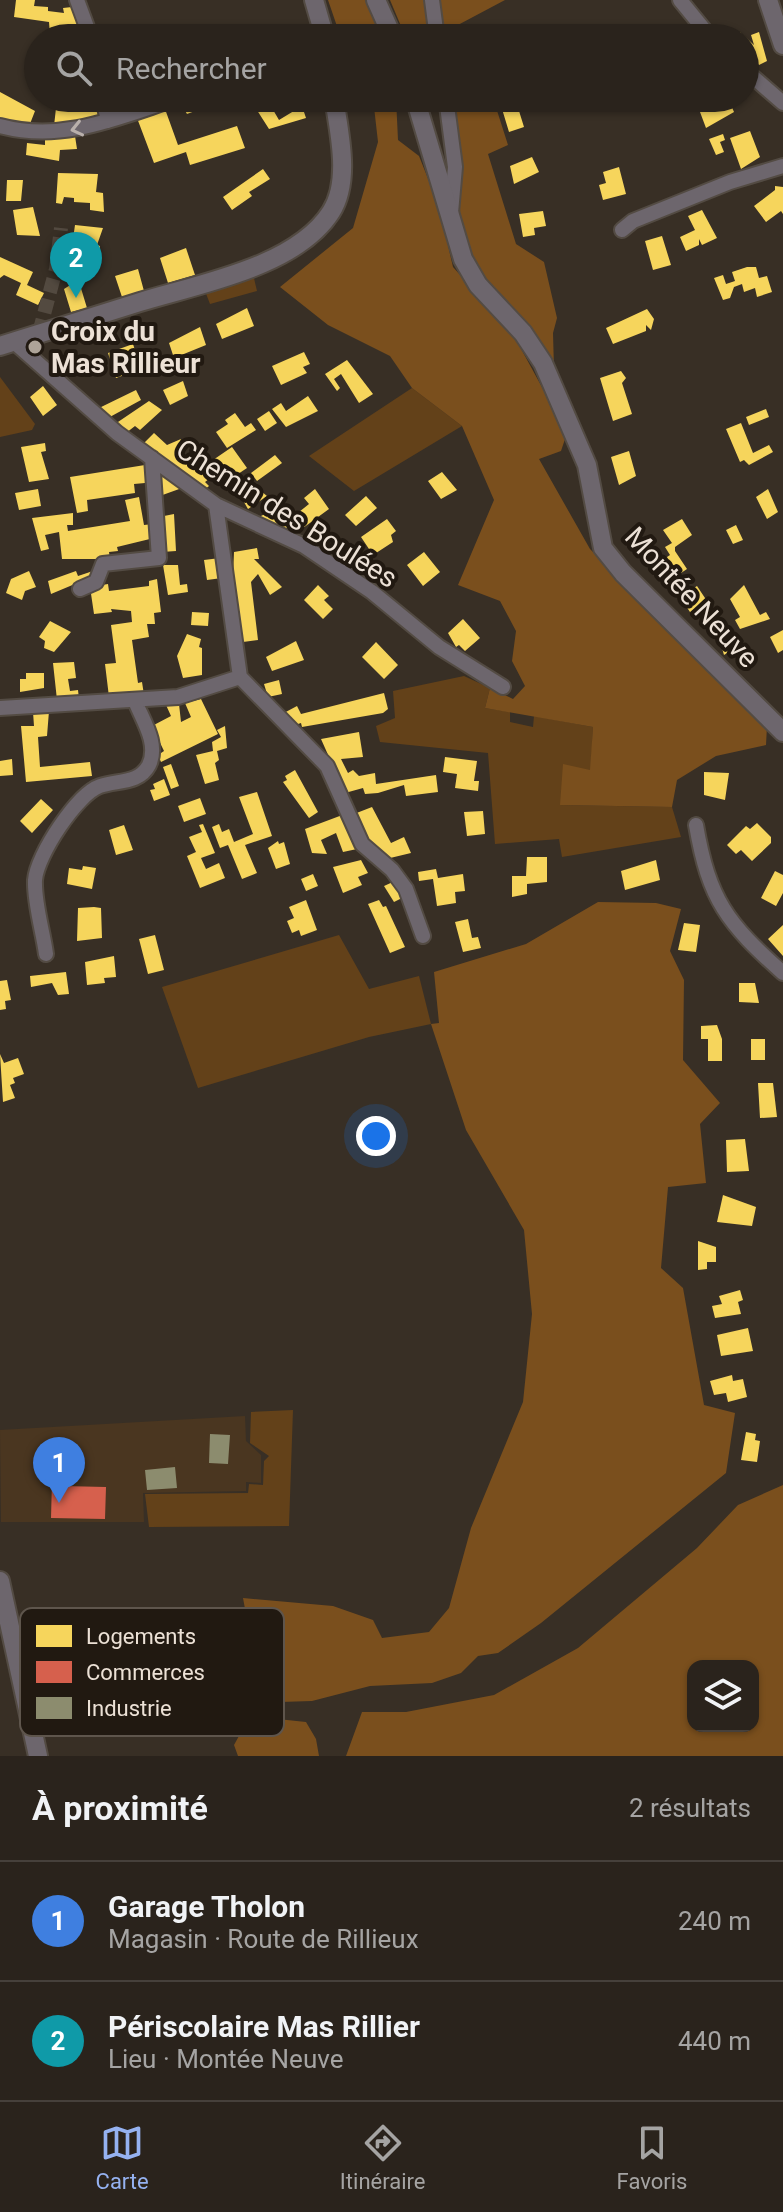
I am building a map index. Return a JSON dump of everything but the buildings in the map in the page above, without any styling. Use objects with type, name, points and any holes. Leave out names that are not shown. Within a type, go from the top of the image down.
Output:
[{"type":"street","points":[[77,0],[86,24]]},
{"type":"street","points":[[314,0],[321,24]]},
{"type":"street","points":[[376,0],[387,24]]},
{"type":"street","points":[[432,0],[435,24]]},
{"type":"street","points":[[680,0],[700,24]]},
{"type":"street","points":[[768,0],[783,45]]},
{"type":"street","points":[[759,82],[783,103]]},
{"type":"street","points":[[106,112],[108,121]]},
{"type":"street","points":[[0,126],[28,134],[71,132],[135,112]]},
{"type":"street","points":[[0,328],[7,344],[225,277],[273,259],[308,236],[332,212],[342,182],[335,112]]},
{"type":"street","name":"Montée Neuve","points":[[419,112],[463,259],[478,285],[523,333],[543,363],[572,425],[587,465],[603,548],[623,573],[783,732]]},
{"type":"street","points":[[448,112],[455,167],[451,216]]},
{"type":"street","points":[[622,230],[633,221],[730,182],[783,166]]},
{"type":"street","name":"Chemin des Boulées","points":[[7,344],[117,433],[216,505],[304,546],[372,592],[439,647],[503,687]]},
{"type":"street","points":[[80,589],[96,582],[103,564],[159,558],[152,458]]},
{"type":"street","points":[[216,505],[240,677],[327,766],[362,844],[392,870],[406,889],[423,936]]},
{"type":"street","points":[[0,708],[190,695],[240,677]]},
{"type":"street","points":[[46,954],[35,880],[45,852],[82,797],[98,787],[136,779],[148,766],[154,747],[135,701]]},
{"type":"street","points":[[696,825],[714,894],[732,923],[783,973]]},
{"type":"street","points":[[0,1581],[20,1673]]},
{"type":"street","points":[[34,1736],[38,1756]]},
{"type":"shaded area","points":[[328,0],[369,0],[378,24],[336,24]]},
{"type":"shaded area","points":[[390,0],[427,0],[431,24],[400,24]]},
{"type":"shaded area","points":[[438,0],[505,0],[460,24],[441,24]]},
{"type":"shaded area","points":[[375,112],[397,112],[398,140],[419,156],[439,206],[453,267],[513,334],[567,433],[561,451],[539,459],[590,549],[767,726],[766,745],[716,756],[677,780],[672,807],[560,805],[563,764],[590,770],[593,727],[485,708],[490,688],[513,699],[525,686],[512,661],[516,631],[500,601],[458,585],[494,500],[462,426],[412,388],[390,356],[328,325],[280,287],[353,228],[378,142]]},
{"type":"shaded area","points":[[452,112],[497,112],[508,145],[488,154],[516,244],[544,262],[557,318],[553,333],[554,369],[474,267],[458,218]]},
{"type":"shaded area","points":[[253,274],[257,291],[210,304],[205,291]]},
{"type":"shaded area","points":[[0,377],[35,424],[32,430],[0,437]]},
{"type":"shaded area","points":[[412,388],[462,426],[354,491],[309,456]]},
{"type":"shaded area","points":[[464,676],[490,688],[485,708],[510,712],[510,722],[533,727],[534,716],[593,727],[591,771],[561,805],[672,807],[681,837],[562,857],[559,839],[495,844],[488,753],[380,742],[376,726],[395,718],[393,691]]},
{"type":"shaded area","points":[[598,902],[656,903],[681,909],[670,951],[684,980],[683,1060],[720,1103],[700,1124],[706,1183],[668,1187],[661,1268],[683,1288],[704,1405],[735,1413],[726,1473],[541,1623],[498,1653],[478,1656],[461,1673],[432,1683],[370,1686],[312,1701],[284,1702],[284,1608],[245,1608],[243,1598],[333,1606],[373,1620],[382,1638],[429,1632],[449,1608],[471,1528],[523,1402],[532,1314],[524,1230],[466,1130],[431,1024],[439,1023],[434,972],[526,944]]},
{"type":"shaded area","points":[[339,935],[369,989],[419,976],[431,1024],[369,1037],[198,1088],[162,987]]},
{"type":"shaded area","points":[[293,1410],[289,1526],[149,1527],[145,1494],[248,1493],[249,1484],[263,1485],[264,1461],[269,1456],[250,1443],[251,1412]]},
{"type":"shaded area","points":[[245,1416],[246,1441],[261,1455],[261,1483],[246,1482],[246,1491],[143,1493],[144,1522],[1,1522],[0,1430]]},
{"type":"shaded area","points":[[783,1485],[783,1756],[346,1756],[362,1712],[406,1712],[494,1695],[578,1648],[697,1548],[738,1505]]},
{"type":"shaded area","points":[[284,1720],[306,1722],[316,1739],[319,1756],[238,1756],[234,1745],[239,1736],[284,1736]]},
{"type":"tunnel","points":[[39,333],[56,269],[61,228]]},
{"type":"place","name":"Périscolaire Mas Rillier","points":[[76,298]]},
{"type":"place","name":"Croix du Mas Rillieur","points":[[35,347]]},
{"type":"place","name":"Garage Tholon","points":[[59,1503]]}]
